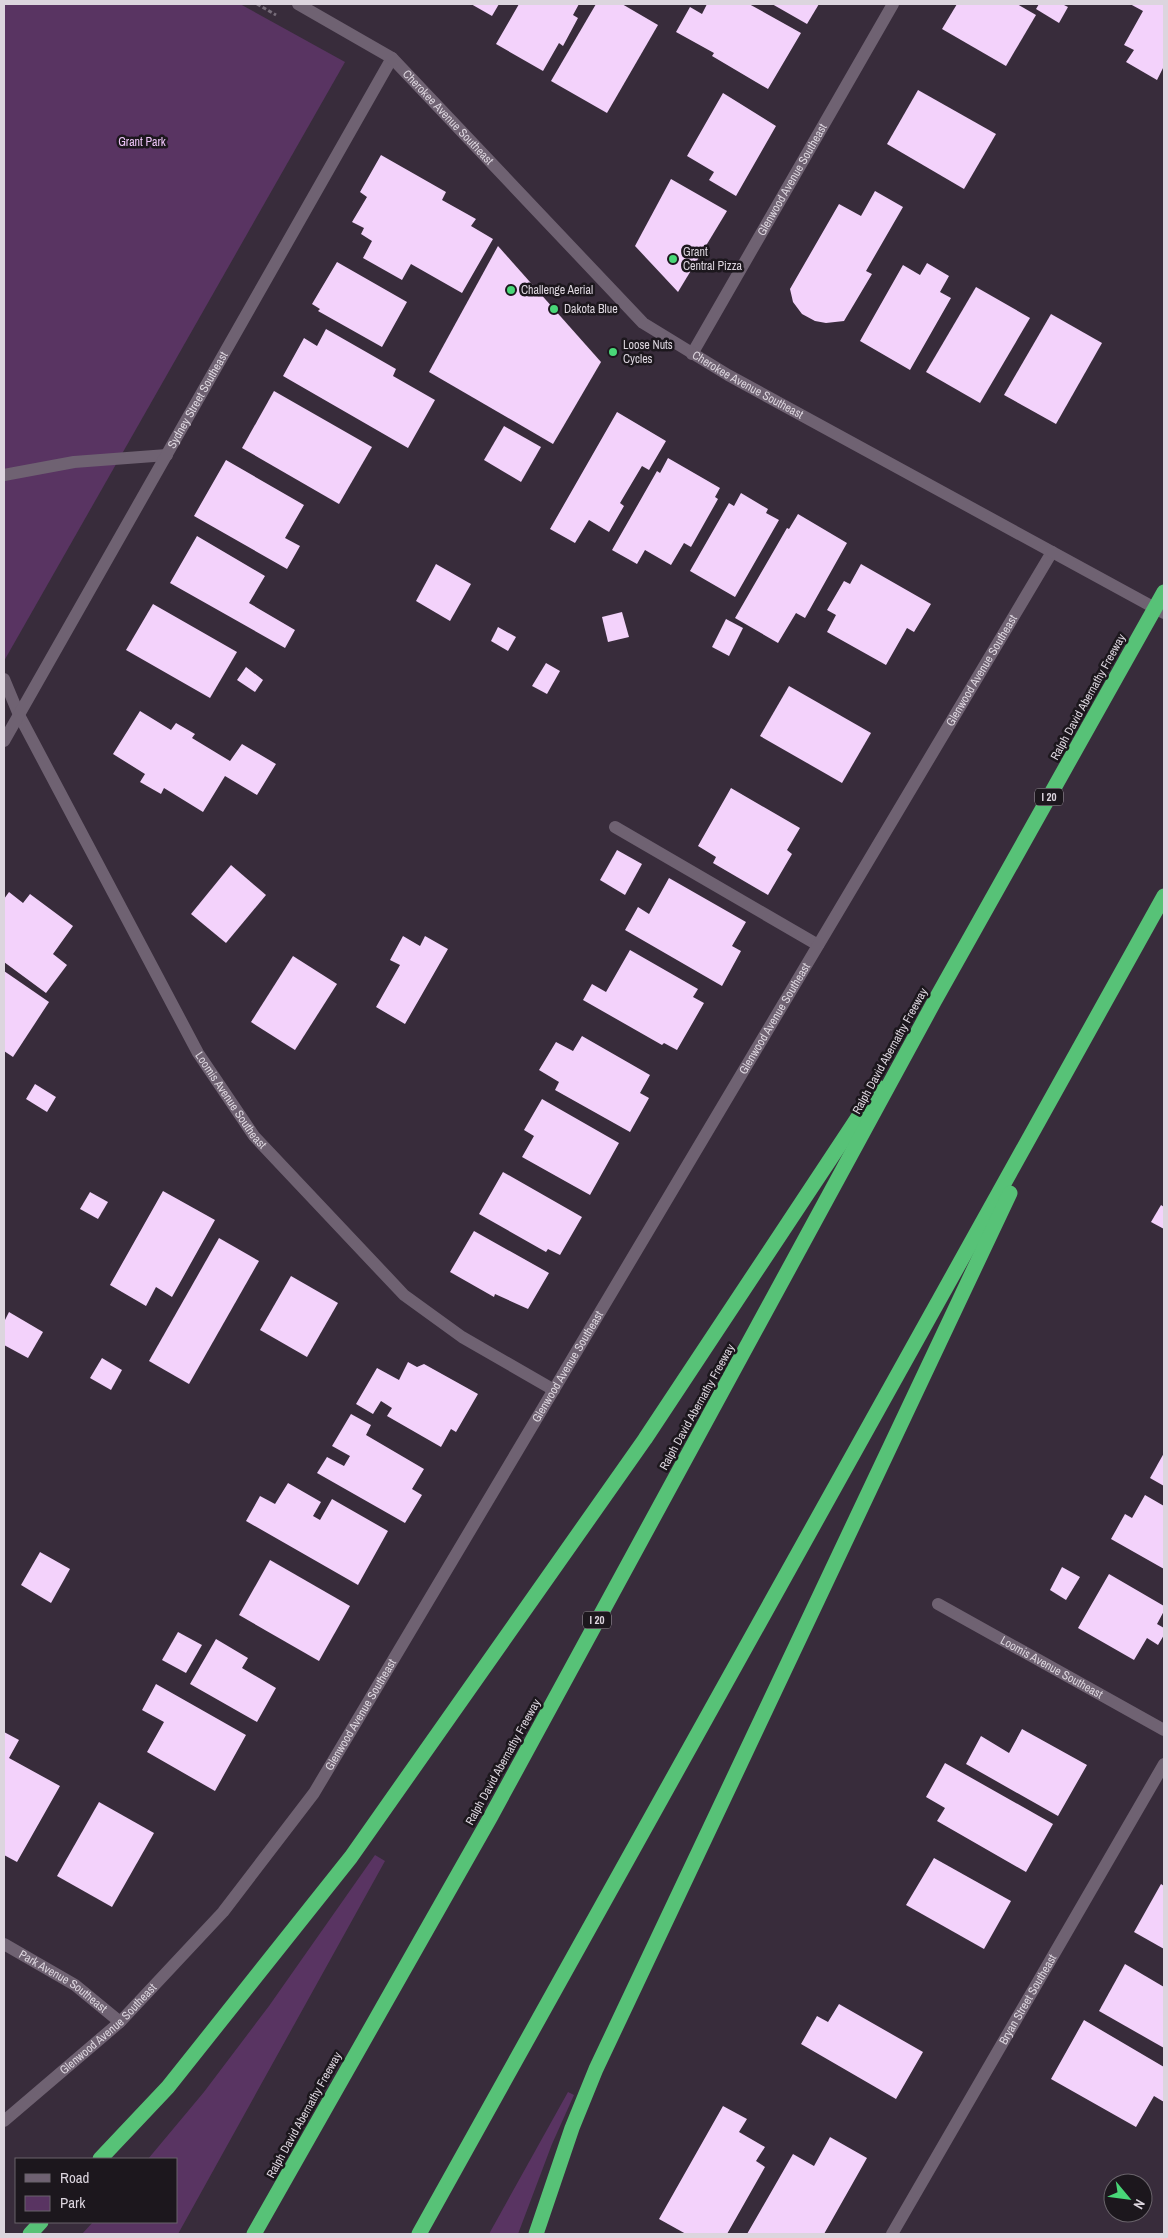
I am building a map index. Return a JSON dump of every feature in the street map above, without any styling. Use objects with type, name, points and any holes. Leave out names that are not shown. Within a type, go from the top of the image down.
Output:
[{"type":"highway","name":"Ralph David Abernathy Freeway","points":[[254,2234],[490,1818],[934,1002],[1164,592]]},
{"type":"highway","points":[[419,2234],[1164,896]]},
{"type":"highway","points":[[101,2158],[168,2088],[351,1857],[645,1439],[934,1002]]},
{"type":"highway","points":[[536,2234],[572,2128],[596,2068],[830,1570],[1072,1063]]},
{"type":"highway","points":[[30,2234],[40,2223]]},
{"type":"street","name":"Cherokee Avenue Southeast","points":[[298,4],[392,58],[643,323],[692,354],[1164,613]]},
{"type":"street","name":"Glenwood Avenue Southeast","points":[[692,354],[893,4]]},
{"type":"street","name":"Sydney Street Southeast","points":[[4,741],[392,58]]},
{"type":"street","points":[[4,475],[74,462],[166,455]]},
{"type":"street","name":"Glenwood Avenue Southeast","points":[[4,2121],[120,2022],[223,1912],[314,1793],[1052,552]]},
{"type":"street","name":"Loomis Avenue Southeast","points":[[4,679],[19,715],[198,1053],[254,1136],[404,1295],[462,1337],[554,1390]]},
{"type":"street","points":[[615,828],[818,945]]},
{"type":"street","name":"Loomis Avenue Southeast","points":[[938,1604],[1164,1730]]},
{"type":"street","name":"Bryan Street Southeast","points":[[892,2234],[1164,1764]]},
{"type":"street","name":"Park Avenue Southeast","points":[[4,1944],[75,1985],[120,2022]]},
{"type":"green space","name":"Grant Park","points":[[4,4],[240,4],[345,62],[4,661]]},
{"type":"green space","points":[[375,1855],[385,1861],[178,2234],[82,2234],[92,2223],[178,2223],[178,2158],[149,2158],[204,2092],[269,2006]]},
{"type":"green space","points":[[568,2092],[574,2095],[552,2144],[518,2234],[489,2234]]},
{"type":"building","points":[[471,4],[499,4],[492,16]]},
{"type":"building","points":[[519,4],[579,4],[573,15],[578,18],[563,46],[559,43],[543,71],[496,44]]},
{"type":"building","points":[[596,4],[622,4],[658,25],[607,113],[551,81]]},
{"type":"building","points":[[707,4],[749,4],[801,33],[768,89],[712,56],[714,53],[676,32],[690,7],[702,14]]},
{"type":"building","points":[[772,4],[819,4],[807,24]]},
{"type":"building","points":[[957,4],[1017,4],[1036,15],[1006,66],[942,29]]},
{"type":"building","points":[[1039,4],[1062,4],[1068,7],[1059,23],[1036,9]]},
{"type":"building","points":[[1130,4],[1164,4],[1164,66],[1157,80],[1126,62],[1134,50],[1124,45],[1143,11]]},
{"type":"building","points":[[918,90],[996,134],[964,189],[887,144]]},
{"type":"building","points":[[723,93],[776,126],[736,196],[709,180],[714,172],[687,156]]},
{"type":"building","points":[[381,155],[446,192],[442,200],[476,219],[471,226],[493,239],[462,293],[411,264],[402,280],[363,258],[372,241],[361,234],[364,228],[352,222],[367,197],[360,192]]},
{"type":"building","points":[[671,179],[727,211],[678,292],[635,246]]},
{"type":"building","points":[[875,191],[903,207],[866,271],[872,274],[844,321],[826,323],[815,321],[802,314],[793,302],[790,289],[839,204],[861,216]]},
{"type":"building","points":[[498,246],[601,362],[553,444],[429,372]]},
{"type":"building","points":[[337,262],[407,302],[382,347],[318,311],[320,309],[312,304]]},
{"type":"building","points":[[927,263],[949,276],[940,292],[951,298],[910,370],[860,341],[903,265],[920,275]]},
{"type":"building","points":[[976,287],[1030,318],[980,403],[926,372]]},
{"type":"building","points":[[1051,314],[1102,343],[1056,424],[1004,395]]},
{"type":"building","points":[[326,329],[396,369],[393,376],[435,400],[408,448],[283,376],[304,338],[317,346]]},
{"type":"building","points":[[274,391],[372,447],[339,504],[242,448]]},
{"type":"building","points":[[617,412],[666,441],[649,470],[642,466],[620,503],[624,506],[609,532],[589,520],[575,543],[550,529]]},
{"type":"building","points":[[504,426],[541,447],[521,482],[484,460]]},
{"type":"building","points":[[668,458],[720,488],[715,497],[718,499],[691,547],[684,543],[671,565],[645,550],[637,564],[612,550],[657,471],[660,473]]},
{"type":"building","points":[[226,460],[304,505],[285,538],[300,546],[287,569],[194,516]]},
{"type":"building","points":[[741,493],[768,509],[766,513],[779,520],[735,597],[690,571],[729,503],[734,506]]},
{"type":"building","points":[[798,514],[847,543],[805,618],[796,613],[778,643],[735,618],[787,528],[789,529]]},
{"type":"building","points":[[197,536],[265,576],[249,603],[295,630],[285,648],[170,583]]},
{"type":"building","points":[[436,564],[471,584],[450,621],[416,601]]},
{"type":"building","points":[[861,564],[931,604],[914,632],[907,628],[886,665],[827,632],[836,615],[827,610],[844,581],[850,584]]},
{"type":"building","points":[[153,604],[237,652],[210,698],[126,650]]},
{"type":"building","points":[[622,612],[629,637],[608,642],[602,617]]},
{"type":"building","points":[[726,619],[743,628],[729,656],[712,647]]},
{"type":"building","points":[[498,627],[516,637],[508,651],[491,641]]},
{"type":"building","points":[[546,663],[560,671],[547,694],[532,686]]},
{"type":"building","points":[[246,667],[263,680],[255,692],[237,680]]},
{"type":"building","points":[[789,686],[871,733],[842,783],[760,736]]},
{"type":"building","points":[[140,711],[171,730],[176,723],[195,734],[192,738],[230,761],[242,744],[276,764],[257,795],[225,776],[203,812],[164,788],[161,794],[140,782],[145,774],[113,754]]},
{"type":"building","points":[[731,788],[800,828],[787,850],[792,854],[768,895],[713,863],[716,857],[698,846]]},
{"type":"building","points":[[617,850],[642,864],[625,895],[600,880]]},
{"type":"building","points":[[231,865],[266,895],[226,943],[191,914]]},
{"type":"building","points":[[669,878],[746,922],[732,946],[741,951],[722,986],[625,930],[638,907],[649,914]]},
{"type":"building","points":[[9,892],[23,903],[30,894],[73,926],[53,954],[67,965],[46,993],[4,962],[4,899]]},
{"type":"building","points":[[403,936],[420,946],[425,936],[448,949],[405,1024],[376,1007],[400,965],[390,960]]},
{"type":"building","points":[[630,950],[698,989],[693,997],[704,1003],[677,1050],[664,1043],[662,1045],[583,1000],[592,984],[606,992]]},
{"type":"building","points":[[293,956],[337,984],[295,1050],[251,1022]]},
{"type":"building","points":[[4,971],[49,1002],[13,1057],[4,1051]]},
{"type":"building","points":[[582,1036],[650,1075],[640,1093],[649,1098],[630,1132],[555,1090],[559,1082],[539,1070],[556,1042],[573,1051]]},
{"type":"building","points":[[35,1084],[56,1097],[47,1112],[26,1099]]},
{"type":"building","points":[[542,1099],[619,1143],[590,1195],[522,1157],[534,1136],[524,1130]]},
{"type":"building","points":[[503,1172],[582,1217],[560,1255],[548,1249],[546,1252],[479,1214]]},
{"type":"building","points":[[163,1191],[215,1220],[172,1297],[156,1287],[146,1306],[110,1285]]},
{"type":"building","points":[[90,1192],[108,1202],[98,1219],[80,1209]]},
{"type":"building","points":[[1161,1205],[1164,1207],[1164,1229],[1151,1222]]},
{"type":"building","points":[[474,1231],[549,1273],[528,1309],[495,1294],[494,1297],[450,1272]]},
{"type":"building","points":[[219,1238],[259,1261],[189,1384],[149,1361]]},
{"type":"building","points":[[291,1276],[338,1303],[307,1357],[260,1330]]},
{"type":"building","points":[[9,1312],[43,1332],[28,1358],[4,1345],[4,1322]]},
{"type":"building","points":[[102,1358],[122,1370],[111,1390],[90,1378]]},
{"type":"building","points":[[408,1362],[417,1367],[424,1364],[478,1394],[456,1432],[451,1429],[441,1447],[387,1416],[392,1408],[381,1401],[373,1414],[356,1404],[377,1368],[399,1380]]},
{"type":"building","points":[[351,1414],[371,1425],[366,1435],[424,1469],[412,1489],[422,1495],[405,1523],[317,1473],[327,1457],[344,1466],[350,1456],[332,1446]]},
{"type":"building","points":[[1164,1453],[1164,1486],[1150,1478]]},
{"type":"building","points":[[288,1483],[321,1502],[313,1516],[320,1520],[332,1499],[388,1531],[358,1585],[246,1521],[260,1496],[275,1504]]},
{"type":"building","points":[[1145,1495],[1164,1506],[1164,1569],[1111,1539],[1125,1514],[1132,1518]]},
{"type":"building","points":[[40,1552],[70,1569],[51,1603],[21,1585]]},
{"type":"building","points":[[270,1560],[350,1606],[319,1661],[239,1615]]},
{"type":"building","points":[[1062,1567],[1080,1577],[1066,1600],[1050,1590]]},
{"type":"building","points":[[1109,1574],[1164,1606],[1164,1611],[1157,1624],[1164,1628],[1164,1635],[1158,1645],[1147,1638],[1134,1660],[1078,1628]]},
{"type":"building","points":[[178,1632],[202,1645],[186,1673],[162,1660]]},
{"type":"building","points":[[216,1639],[248,1658],[242,1668],[276,1688],[257,1722],[190,1684]]},
{"type":"building","points":[[156,1684],[246,1735],[215,1791],[147,1752],[164,1722],[142,1710]]},
{"type":"building","points":[[1022,1729],[1087,1765],[1058,1816],[966,1764],[981,1736],[1009,1753]]},
{"type":"building","points":[[4,1732],[19,1740],[9,1758],[60,1786],[17,1862],[4,1855]]},
{"type":"building","points":[[945,1763],[1053,1824],[1026,1872],[937,1821],[945,1808],[926,1797]]},
{"type":"building","points":[[99,1802],[154,1833],[112,1907],[57,1876]]},
{"type":"building","points":[[934,1858],[1011,1901],[984,1949],[906,1905]]},
{"type":"building","points":[[1161,1884],[1164,1886],[1164,1949],[1134,1932]]},
{"type":"building","points":[[1125,1964],[1164,1987],[1164,2048],[1099,2011]]},
{"type":"building","points":[[839,2004],[923,2052],[896,2099],[801,2044],[817,2016],[828,2022]]},
{"type":"building","points":[[1084,2020],[1164,2067],[1164,2102],[1154,2096],[1136,2127],[1051,2079]]},
{"type":"building","points":[[723,2106],[747,2119],[739,2132],[765,2147],[756,2161],[765,2167],[727,2234],[686,2234],[659,2219]]},
{"type":"building","points":[[830,2137],[867,2158],[824,2234],[747,2234],[793,2154],[814,2166]]},
{"type":"place","name":"Grant Central Pizza","points":[[673,259]]},
{"type":"place","name":"Challenge Aerial","points":[[511,290]]},
{"type":"place","name":"Dakota Blue","points":[[554,309]]},
{"type":"place","name":"Loose Nuts Cycles","points":[[613,352]]}]
